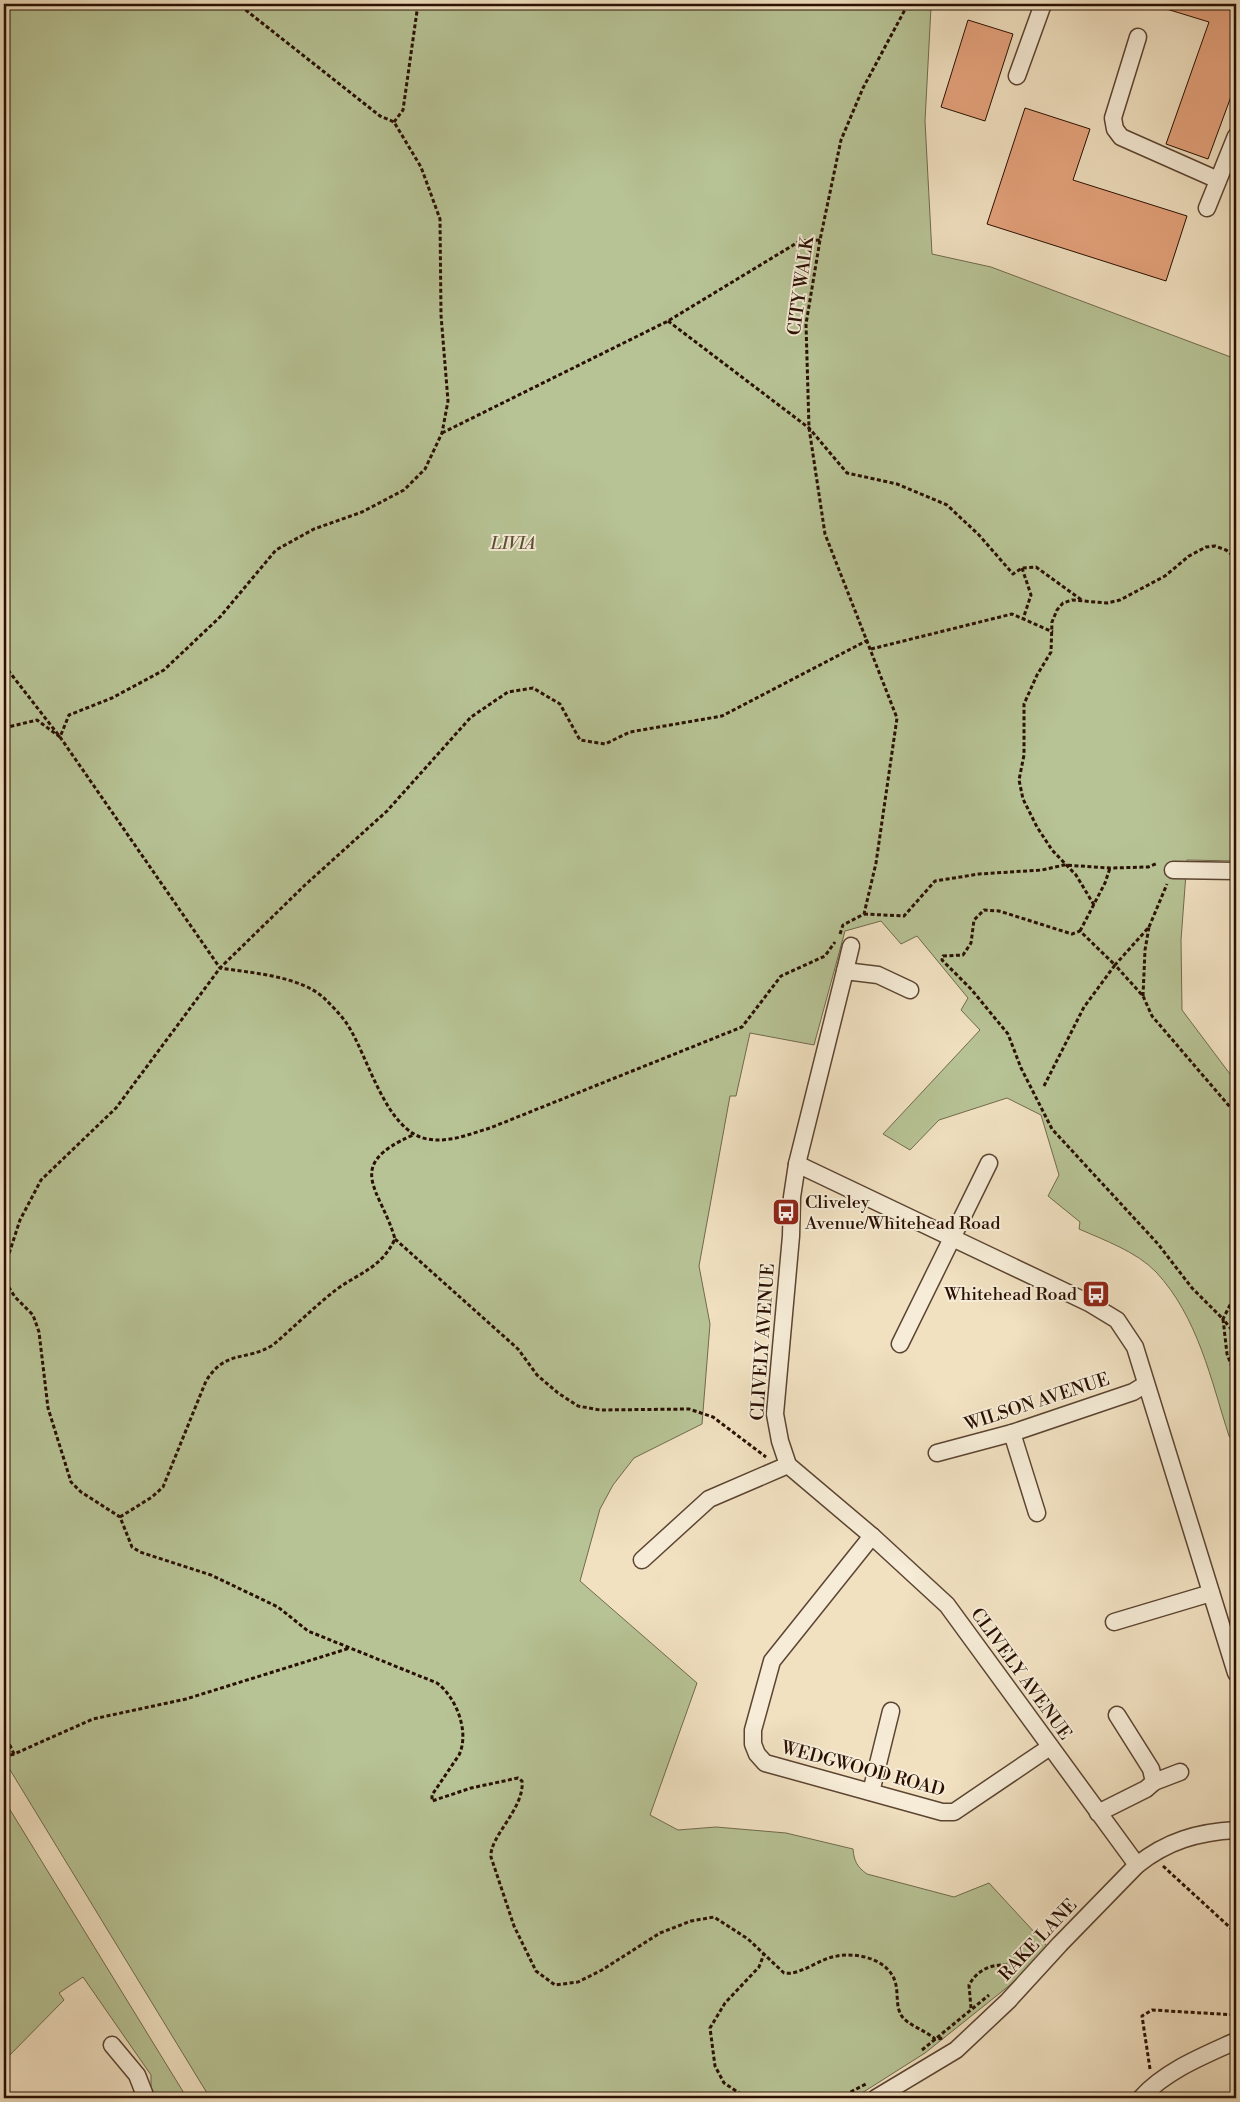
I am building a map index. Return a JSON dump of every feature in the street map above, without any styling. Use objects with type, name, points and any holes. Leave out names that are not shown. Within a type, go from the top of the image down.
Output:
[{"type":"street","points":[[1017,76],[1043,4]]},
{"type":"street","points":[[1138,37],[1113,118],[1115,129],[1121,137],[1218,180]]},
{"type":"street","points":[[1206,208],[1236,136]]},
{"type":"street","points":[[1173,870],[1236,871]]},
{"type":"street","name":"CLIVELY AVENUE","points":[[844,942],[845,971],[797,1164],[792,1197],[791,1236],[775,1414],[784,1466],[872,1536],[946,1605],[1137,1865]]},
{"type":"street","points":[[845,971],[878,975],[910,990]]},
{"type":"street","points":[[900,1344],[989,1163]]},
{"type":"street","points":[[797,1164],[1089,1303],[1117,1320],[1135,1347],[1235,1668]]},
{"type":"street","name":"WILSON AVENUE","points":[[937,1453],[1012,1433],[1133,1392],[1146,1384]]},
{"type":"street","points":[[1012,1433],[1037,1513]]},
{"type":"street","points":[[642,1560],[708,1499],[784,1466]]},
{"type":"street","name":"WEDGWOOD ROAD","points":[[872,1536],[772,1661],[754,1730],[753,1744],[757,1754],[765,1763],[942,1812],[954,1812],[1050,1747]]},
{"type":"street","points":[[1114,1622],[1211,1593]]},
{"type":"street","points":[[871,1792],[891,1711]]},
{"type":"street","points":[[1117,1715],[1151,1769],[1154,1782]]},
{"type":"street","points":[[1098,1813],[1146,1789],[1154,1782],[1180,1772]]},
{"type":"street","name":"RAKE LANE","points":[[876,2098],[956,2050],[1008,2001],[1060,1944],[1150,1854],[1188,1836],[1236,1830]]},
{"type":"street","points":[[1142,2098],[1153,2085],[1203,2056],[1236,2042]]},
{"type":"street","points":[[112,2045],[136,2075],[146,2098]]},
{"type":"path","points":[[60,737],[69,715],[112,698],[164,670],[220,617],[276,550],[314,529],[362,512],[404,490],[425,469],[442,433],[448,401],[441,314],[440,219],[422,167],[394,122],[380,116],[238,4]]},
{"type":"path","points":[[394,122],[402,110],[418,4]]},
{"type":"path","name":"CITY WALK","points":[[864,914],[876,863],[897,718],[825,534],[809,428],[806,324],[820,240],[841,140],[864,88],[908,4]]},
{"type":"path","points":[[442,433],[668,321],[800,241],[820,240]]},
{"type":"path","points":[[668,321],[809,428],[847,473],[897,484],[946,505],[979,535],[1013,574],[1022,568],[1036,567],[1083,601]]},
{"type":"path","points":[[1094,905],[1076,874],[1064,865],[1038,827],[1023,799],[1019,780],[1024,755],[1024,704],[1037,674],[1051,652],[1052,622],[1057,610],[1063,603],[1072,600],[1106,603],[1120,600],[1165,576],[1189,556],[1206,547],[1215,546],[1226,550],[1236,558]]},
{"type":"path","points":[[1022,568],[1032,595],[1023,619]]},
{"type":"path","points":[[871,649],[1012,614],[1053,632]]},
{"type":"path","points":[[868,640],[722,716],[646,728],[630,732],[605,744],[580,740],[560,704],[533,688],[508,692],[471,717],[387,811],[305,884],[220,968],[116,1108],[41,1180],[20,1220],[4,1266],[5,1283],[15,1297],[33,1315],[39,1332],[48,1408],[71,1482],[81,1492],[120,1517],[132,1547],[140,1552],[211,1575],[278,1606],[308,1631],[437,1683],[451,1696],[460,1720],[462,1748],[432,1795],[432,1801],[494,1782],[518,1778],[522,1781],[523,1786],[513,1813],[492,1848],[490,1857],[514,1926],[536,1971],[544,1979],[556,1985],[578,1982],[602,1970],[660,1933],[703,1918],[714,1917],[748,1938],[778,1969],[790,1974],[821,1960],[838,1955],[869,1957],[885,1966],[894,1976],[899,2010],[904,2018],[924,2029],[935,2039],[944,2038],[956,2050]]},
{"type":"path","points":[[4,664],[60,737],[220,968],[287,978],[323,997],[347,1024],[384,1102],[413,1135],[428,1139],[449,1140],[490,1128],[742,1026],[781,976],[825,956],[844,942],[843,925],[864,914],[904,916],[935,881],[979,874],[1042,870],[1064,865],[1110,868],[1148,867],[1161,863],[1174,863],[1173,870],[1149,927],[1145,950],[1143,996]]},
{"type":"path","points":[[4,728],[37,720],[60,737]]},
{"type":"path","points":[[1110,868],[1080,931],[1072,934],[1000,911],[984,910],[974,920],[972,943],[963,955],[943,956],[942,960],[971,989],[1008,1034],[1021,1068],[1052,1128],[1158,1244],[1192,1288],[1236,1335]]},
{"type":"path","points":[[1044,1086],[1084,1006],[1116,964],[1149,927]]},
{"type":"path","points":[[1080,931],[1116,964],[1143,996],[1152,1016],[1236,1114]]},
{"type":"path","points":[[413,1135],[394,1143],[379,1156],[372,1173],[372,1188],[389,1220],[395,1240],[518,1349],[537,1375],[558,1393],[578,1406],[600,1410],[689,1409],[713,1417],[784,1466]]},
{"type":"path","points":[[120,1517],[152,1497],[162,1487],[206,1381],[215,1367],[229,1359],[261,1352],[273,1345],[337,1289],[374,1267],[388,1252],[395,1240]]},
{"type":"path","points":[[1236,1293],[1223,1319],[1227,1354],[1236,1377]]},
{"type":"path","points":[[4,1757],[93,1719],[186,1699],[350,1648]]},
{"type":"path","points":[[4,1733],[14,1754]]},
{"type":"path","points":[[1150,1854],[1236,1933]]},
{"type":"path","points":[[748,2098],[724,2083],[715,2066],[710,2028],[725,2003],[759,1967],[764,1954]]},
{"type":"path","points":[[971,2008],[970,1985],[979,1972],[1001,1964],[1024,1967],[1016,1973]]},
{"type":"path","points":[[920,2052],[971,2008],[994,1991]]},
{"type":"path","points":[[1153,2085],[1142,2016],[1152,2010],[1236,2015]]},
{"type":"path","points":[[839,2098],[868,2083]]},
{"type":"green space","name":"LIVIA","points":[[4,4],[920,4],[931,7],[925,121],[932,254],[991,267],[1236,359],[1236,861],[1187,860],[1181,940],[1182,1010],[1236,1082],[1236,1445],[1229,1436],[1202,1350],[1183,1309],[1170,1290],[1156,1272],[1139,1258],[1120,1247],[1079,1229],[1080,1222],[1048,1196],[1059,1175],[1041,1115],[1007,1098],[939,1120],[910,1150],[883,1134],[980,1030],[961,1010],[968,998],[917,936],[901,944],[881,921],[845,931],[814,1045],[750,1033],[736,1096],[730,1096],[699,1266],[710,1324],[702,1424],[634,1458],[613,1485],[600,1509],[580,1581],[697,1683],[650,1815],[678,1830],[716,1827],[786,1833],[853,1849],[857,1863],[867,1874],[954,1897],[989,1883],[1048,1947],[1015,1981],[925,2053],[854,2098],[210,2098],[4,1760]]},
{"type":"green space","points":[[4,1800],[187,2098],[151,2098],[151,2075],[83,1977],[59,1993],[64,2000],[4,2061]]},
{"type":"building","points":[[1160,4],[1236,4],[1236,83],[1208,159],[1166,144],[1209,22],[1160,7]]},
{"type":"building","points":[[968,20],[1013,34],[985,121],[941,107]]},
{"type":"building","points":[[1025,108],[1090,129],[1073,180],[1187,216],[1166,281],[987,224]]},
{"type":"place","name":"Cliveley Avenue/Whitehead Road","points":[[786,1212]]},
{"type":"place","name":"Whitehead Road","points":[[1096,1294]]}]
